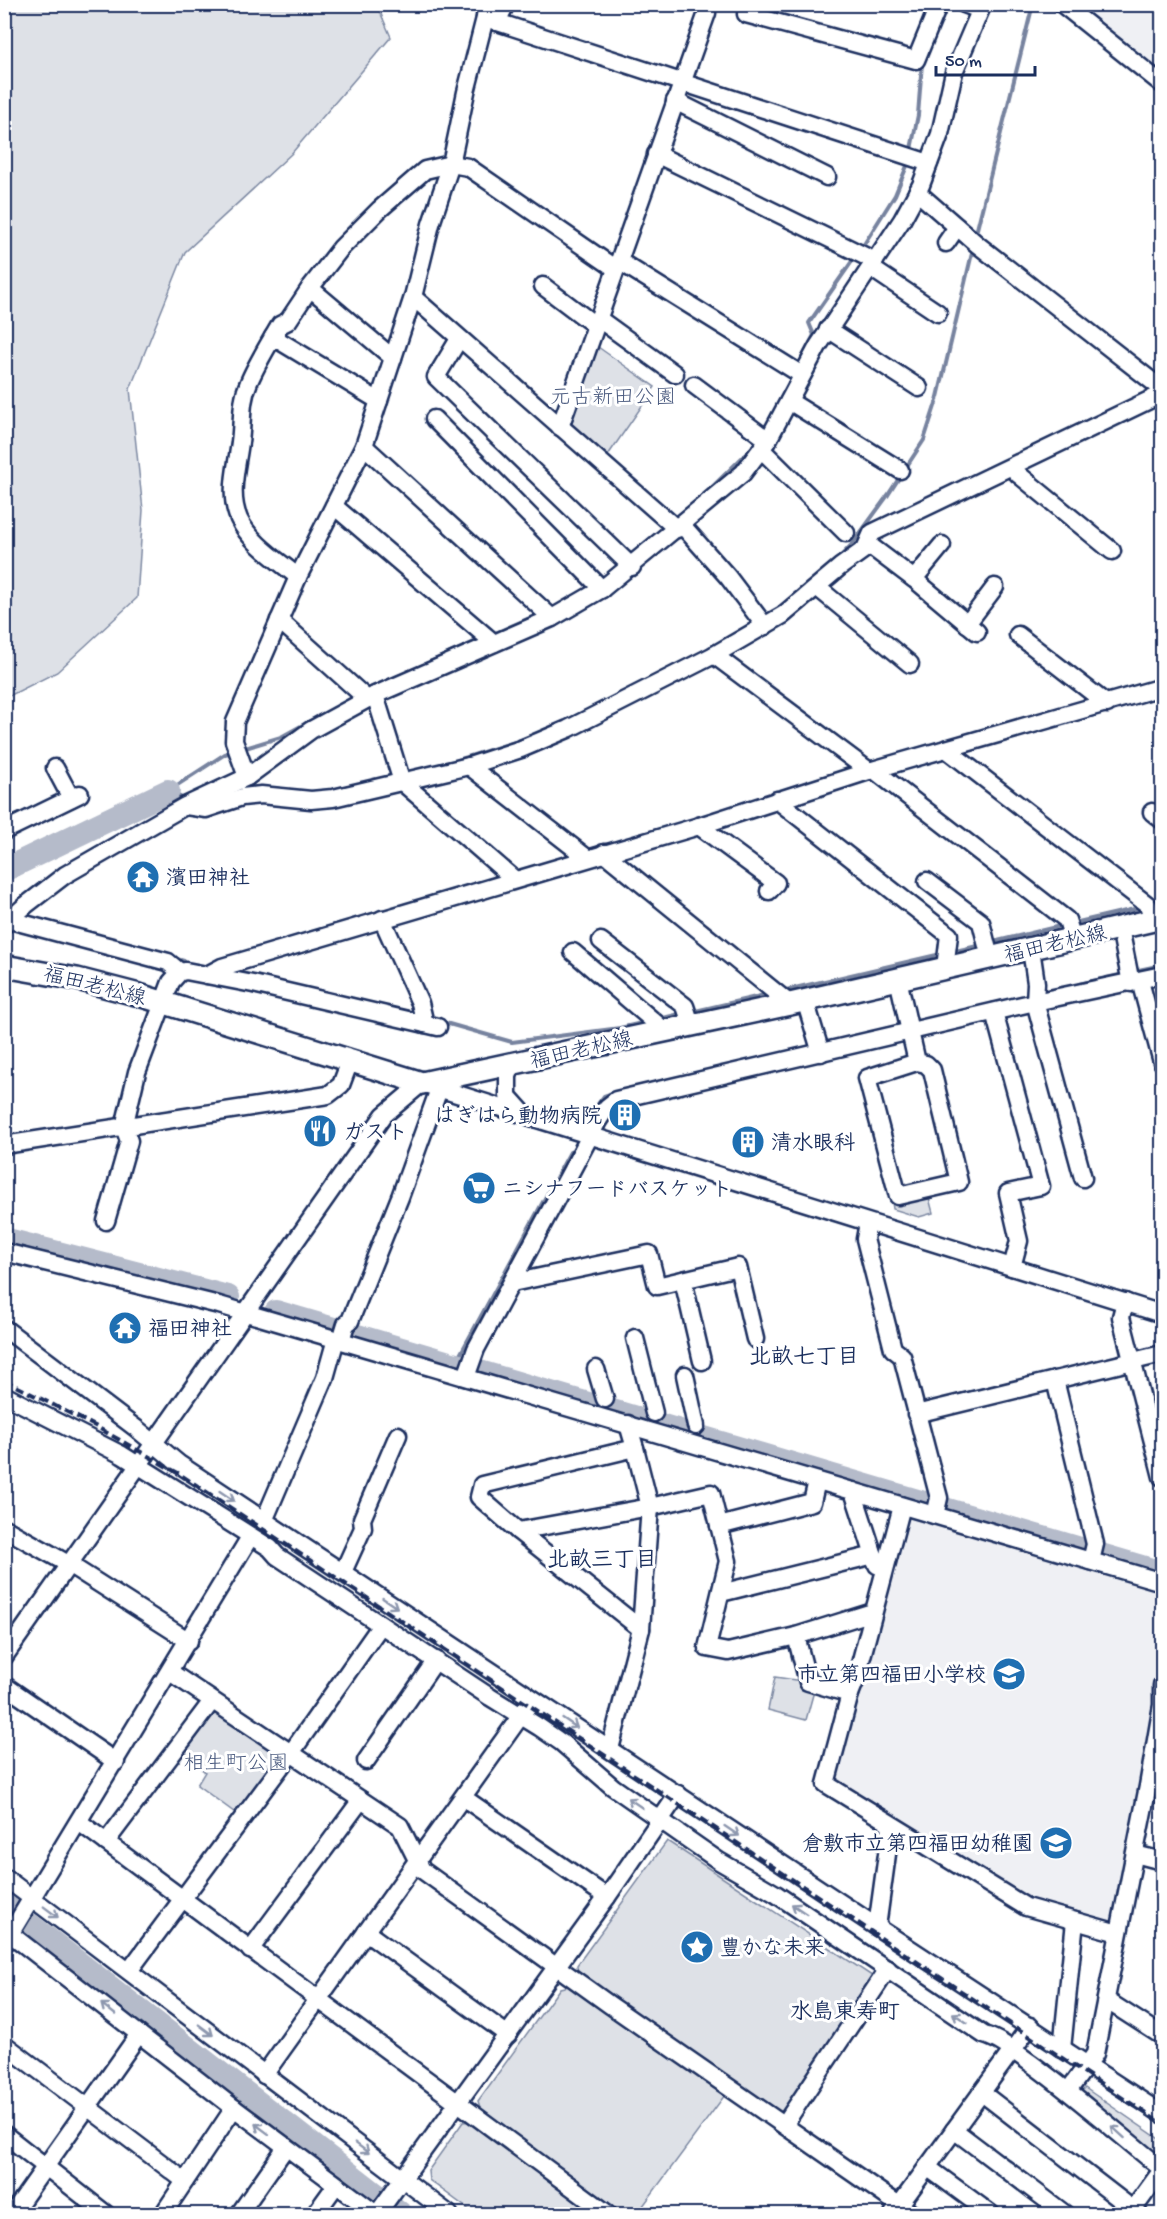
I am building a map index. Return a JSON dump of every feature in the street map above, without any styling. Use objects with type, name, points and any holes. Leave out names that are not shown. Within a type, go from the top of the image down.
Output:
[{"type":"main road","name":"福田老松線","points":[[4,966],[77,979],[163,1003],[431,1086],[656,1023],[786,997],[898,979],[946,957],[988,948],[1031,949],[1070,930],[1120,928],[1153,913]]},
{"type":"street","points":[[247,777],[234,741],[235,722],[298,578],[364,446],[413,297],[431,224],[451,164],[466,92],[489,15],[506,4]]},
{"type":"street","points":[[749,4],[746,14],[916,60],[939,4]]},
{"type":"street","points":[[7,922],[26,904],[66,875],[185,806],[247,777],[311,730],[366,696],[548,614],[598,585],[743,473],[789,401],[797,372],[873,265],[917,192],[940,134],[954,72],[982,7],[964,4]]},
{"type":"street","points":[[1062,4],[1162,84]]},
{"type":"street","points":[[560,427],[707,13]]},
{"type":"street","points":[[489,15],[929,163]]},
{"type":"street","points":[[675,101],[827,177]]},
{"type":"street","points":[[656,154],[858,252],[938,313]]},
{"type":"street","points":[[298,578],[249,534],[239,519],[234,502],[233,486],[241,440],[242,402],[248,383],[280,326],[288,321],[341,248],[380,209],[425,170],[451,164],[468,167],[617,265],[797,372]]},
{"type":"street","points":[[185,806],[206,809],[242,797],[261,795],[311,800],[333,798],[468,766],[521,749],[568,729],[717,653],[783,615],[869,543],[872,534],[1015,470],[1162,391],[917,192]]},
{"type":"street","points":[[946,243],[957,226]]},
{"type":"street","points":[[543,286],[675,374]]},
{"type":"street","points":[[310,288],[393,358]]},
{"type":"street","points":[[413,297],[676,526],[728,577],[765,626]]},
{"type":"street","points":[[828,329],[919,388]]},
{"type":"street","points":[[273,337],[379,401]]},
{"type":"street","points":[[459,339],[436,377],[628,563]]},
{"type":"street","points":[[694,385],[763,440],[846,533]]},
{"type":"street","points":[[789,401],[900,470]]},
{"type":"street","points":[[434,419],[598,585]]},
{"type":"street","points":[[364,446],[548,614]]},
{"type":"street","points":[[1015,470],[1112,551]]},
{"type":"street","points":[[334,506],[489,639]]},
{"type":"street","points":[[869,543],[972,628],[995,587]]},
{"type":"street","points":[[914,579],[942,544]]},
{"type":"street","points":[[818,588],[910,664]]},
{"type":"street","points":[[279,620],[366,696],[402,782],[514,879]]},
{"type":"street","points":[[1018,635],[1103,701]]},
{"type":"street","points":[[717,653],[1067,920],[1070,930]]},
{"type":"street","points":[[207,975],[222,967],[699,825],[1103,701],[1162,687]]},
{"type":"street","points":[[946,749],[1153,913]]},
{"type":"street","points":[[468,766],[587,858]]},
{"type":"street","points":[[4,831],[76,796],[55,768]]},
{"type":"street","points":[[777,800],[949,935],[946,957]]},
{"type":"street","points":[[699,825],[776,883],[769,891]]},
{"type":"street","points":[[604,853],[786,997],[819,1047]]},
{"type":"street","points":[[927,881],[981,922],[988,948]]},
{"type":"street","points":[[106,1221],[129,1141],[124,1127],[137,1072],[174,976],[186,971],[207,975],[431,1026],[382,919]]},
{"type":"street","points":[[7,922],[168,962],[180,972]]},
{"type":"street","points":[[1120,928],[1132,978],[1162,1062]]},
{"type":"street","points":[[602,941],[685,1006],[688,1016]]},
{"type":"street","points":[[1031,949],[1035,997],[1083,1179]]},
{"type":"street","points":[[573,952],[656,1023]]},
{"type":"street","points":[[468,1372],[476,1349],[607,1107],[616,1100],[909,1026],[994,1012],[1035,997],[1132,978],[1162,975]]},
{"type":"street","points":[[898,979],[917,1062]]},
{"type":"street","points":[[994,1012],[1041,1186],[1008,1193],[1019,1241],[1012,1267]]},
{"type":"street","points":[[4,1145],[328,1095],[341,1085],[350,1061]]},
{"type":"street","points":[[917,1062],[926,1064],[932,1070],[959,1182],[897,1196],[867,1078],[917,1062]]},
{"type":"street","points":[[513,1064],[508,1076],[508,1096],[526,1116]]},
{"type":"street","points":[[264,1521],[341,1335],[350,1321],[395,1208],[431,1086]]},
{"type":"street","points":[[4,1658],[384,1114],[431,1086],[1162,1314]]},
{"type":"street","points":[[868,1223],[865,1239],[893,1349],[902,1356],[939,1498],[936,1509]]},
{"type":"street","points":[[4,1252],[244,1313],[341,1335],[902,1506],[936,1509],[1092,1555],[1162,1582]]},
{"type":"street","points":[[512,1283],[649,1254],[657,1287],[738,1267],[756,1339]]},
{"type":"street","points":[[683,1280],[702,1361]]},
{"type":"street","points":[[1125,1302],[1121,1317],[1162,1477]]},
{"type":"street","points":[[4,1328],[179,1464],[877,1928],[1162,2114]]},
{"type":"street","points":[[635,1338],[654,1413]]},
{"type":"street","points":[[916,1414],[1162,1354]]},
{"type":"street","points":[[596,1369],[605,1399]]},
{"type":"street","points":[[685,1375],[696,1426]]},
{"type":"street","points":[[1054,1380],[1092,1555]]},
{"type":"street","points":[[4,1395],[139,1465],[270,1548],[277,1556],[490,1697],[522,1715],[562,1743],[613,1787],[719,1861],[776,1894],[984,2035],[994,2038],[1068,2091],[1162,2170],[1134,2213],[982,2093]]},
{"type":"street","points":[[610,1749],[641,1629],[650,1507],[628,1424]]},
{"type":"street","points":[[344,1572],[363,1528],[362,1519],[398,1435]]},
{"type":"street","points":[[636,1448],[482,1485],[479,1497],[641,1629]]},
{"type":"street","points":[[719,1526],[812,1502],[817,1481]]},
{"type":"street","points":[[852,1491],[882,1581]]},
{"type":"street","points":[[518,1531],[650,1507],[711,1493],[728,1562],[707,1648],[728,1652],[796,1636],[873,1612]]},
{"type":"street","points":[[902,1506],[826,1784],[1026,1907],[1118,1933]]},
{"type":"street","points":[[4,1528],[70,1565],[189,1641]]},
{"type":"street","points":[[250,1537],[116,1762],[9,1933],[234,2108],[336,2185],[378,2212],[558,1966],[678,1794]]},
{"type":"street","points":[[721,1593],[874,1555]]},
{"type":"street","points":[[129,1971],[291,1753],[381,1625]]},
{"type":"street","points":[[796,1636],[808,1682],[850,1694]]},
{"type":"street","points":[[366,1761],[436,1660]]},
{"type":"street","points":[[170,1672],[400,1826],[422,1870],[902,2211],[927,2167],[1029,2026]]},
{"type":"street","points":[[4,1685],[116,1762]]},
{"type":"street","points":[[1068,2091],[1095,2054],[1134,1854],[1155,1788],[1162,1685]]},
{"type":"street","points":[[264,2075],[464,1798],[533,1698]]},
{"type":"street","points":[[106,1842],[212,1701]]},
{"type":"street","points":[[464,1798],[607,1897]]},
{"type":"street","points":[[250,1950],[361,1800]]},
{"type":"street","points":[[79,1822],[608,2214]]},
{"type":"street","points":[[877,1928],[891,1825]]},
{"type":"street","points":[[1134,1854],[1162,1861]]},
{"type":"street","points":[[4,1877],[29,1902],[129,1971],[264,2075],[398,2185],[449,2214]]},
{"type":"street","points":[[1062,2049],[1075,1921]]},
{"type":"street","points":[[366,1932],[508,2035]]},
{"type":"street","points":[[784,2125],[888,1969]]},
{"type":"street","points":[[1106,2000],[1162,2036]]},
{"type":"street","points":[[12,2214],[139,2034]]},
{"type":"street","points":[[4,2044],[185,2181]]},
{"type":"street","points":[[163,2214],[234,2108]]},
{"type":"street","points":[[954,2130],[1065,2214]]},
{"type":"street","points":[[4,2134],[106,2214]]},
{"type":"street","points":[[239,2214],[286,2147]]},
{"type":"street","points":[[927,2167],[991,2214]]},
{"type":"street","points":[[315,2214],[336,2185]]},
{"type":"shaded area","points":[[1075,5],[1162,5],[1162,75]]},
{"type":"shaded area","name":"市立第四福田小学校","points":[[904,1511],[1162,1588],[1162,1647],[1112,1927],[1038,1908],[830,1782]]},
{"type":"green space","points":[[5,4],[377,5],[391,37],[291,154],[185,252],[130,389],[143,510],[137,598],[57,672],[5,698]]},
{"type":"green space","name":"元古新田公園","points":[[598,347],[655,387],[604,461],[569,428]]},
{"type":"green space","points":[[928,1194],[933,1213],[919,1217],[893,1209],[892,1202]]},
{"type":"green space","points":[[775,1677],[802,1681],[814,1691],[806,1720],[768,1710]]},
{"type":"green space","name":"相生町公園","points":[[216,1711],[281,1753],[238,1815],[197,1785],[205,1772],[181,1752],[210,1713]]},
{"type":"green space","points":[[667,1841],[875,1978],[783,2117],[578,1976],[577,1965]]},
{"type":"green space","points":[[573,1985],[725,2095],[637,2214],[619,2214],[482,2114],[478,2101],[560,1988]]},
{"type":"green space","points":[[1085,2088],[1162,2141],[1162,2162],[1082,2095]]},
{"type":"green space","points":[[472,2121],[598,2214],[475,2214],[429,2180],[428,2171],[463,2122]]},
{"type":"waterway","points":[[976,233],[1033,4]]},
{"type":"waterway","points":[[910,154],[918,115],[922,63]]},
{"type":"waterway","points":[[861,249],[895,195],[909,161]]},
{"type":"waterway","points":[[838,559],[853,543],[888,495],[924,440],[938,397],[973,249]]},
{"type":"waterway","points":[[802,358],[814,335],[809,323],[855,257]]},
{"type":"waterway","points":[[706,493],[752,448]]},
{"type":"waterway","points":[[493,634],[541,613]]},
{"type":"waterway","points":[[399,676],[483,638]]},
{"type":"waterway","points":[[242,749],[281,737],[310,721]]},
{"type":"waterway","points":[[458,760],[527,738]]},
{"type":"waterway","points":[[168,791],[225,754],[232,752]]},
{"type":"waterway","points":[[168,791],[184,799]]},
{"type":"waterway","points":[[4,870],[168,791]]},
{"type":"waterway","points":[[1153,905],[1162,902]]},
{"type":"waterway","points":[[1074,923],[1143,907]]},
{"type":"waterway","points":[[989,943],[1064,925]]},
{"type":"waterway","points":[[951,952],[982,945]]},
{"type":"waterway","points":[[782,991],[941,954]]},
{"type":"waterway","points":[[173,958],[184,961]]},
{"type":"waterway","points":[[1134,971],[1162,965]]},
{"type":"waterway","points":[[1079,984],[1124,974]]},
{"type":"waterway","points":[[691,1012],[769,994]]},
{"type":"waterway","points":[[659,1019],[684,1013]]},
{"type":"waterway","points":[[442,1022],[512,1042],[620,1028],[646,1022]]},
{"type":"waterway","points":[[590,1115],[604,1096],[613,1093]]},
{"type":"waterway","points":[[455,1364],[570,1152]]},
{"type":"waterway","points":[[4,1239],[228,1297]]},
{"type":"waterway","points":[[276,1312],[1162,1573]]},
{"type":"waterway","points":[[4,1895],[20,1908]]},
{"type":"waterway","points":[[4,1905],[401,2214]]},
{"type":"waterway","points":[[29,1914],[387,2194]]},
{"type":"waterway","points":[[393,2199],[414,2214]]},
{"type":"railway","points":[[4,1380],[95,1426],[178,1473],[1162,2124]]},
{"type":"place","name":"濱田神社","points":[[143,877]]},
{"type":"place","name":"はぎはら動物病院","points":[[625,1115]]},
{"type":"place","name":"ガスト","points":[[320,1131]]},
{"type":"place","name":"清水眼科","points":[[748,1142]]},
{"type":"place","name":"ニシナフードバスケット","points":[[479,1188]]},
{"type":"place","name":"福田神社","points":[[125,1328]]},
{"type":"place","name":"市立第四福田小学校","points":[[1009,1674]]},
{"type":"place","name":"倉敷市立第四福田幼稚園","points":[[1056,1843]]},
{"type":"place","name":"豊かな未来","points":[[697,1947]]},
{"type":"district","name":"北畝七丁目","points":[[804,1355]]},
{"type":"district","name":"北畝三丁目","points":[[602,1558]]},
{"type":"district","name":"水島東寿町","points":[[845,2010]]}]
